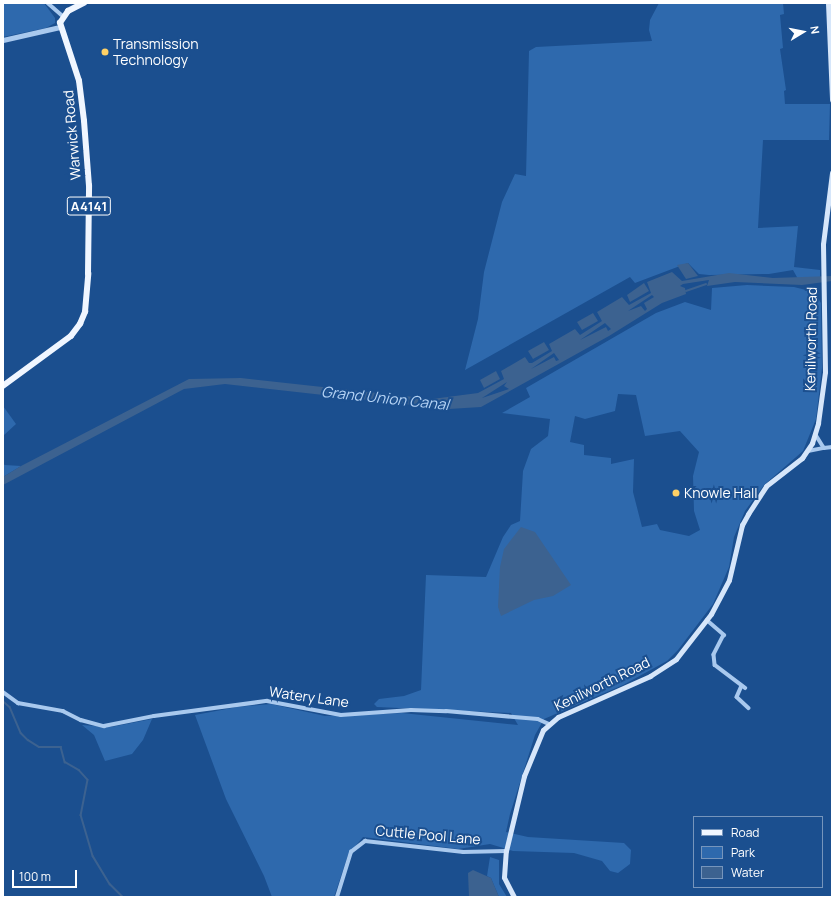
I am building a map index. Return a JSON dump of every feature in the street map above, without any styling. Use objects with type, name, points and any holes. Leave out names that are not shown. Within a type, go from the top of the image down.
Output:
[{"type":"main road","points":[[60,27],[63,16],[84,3]]},
{"type":"main road","points":[[829,7],[832,100]]},
{"type":"main road","name":"Warwick Road","points":[[3,386],[71,336],[80,324],[85,312],[88,274],[89,186],[84,122],[77,73],[60,27]]},
{"type":"main road","name":"Kenilworth Road","points":[[514,897],[504,877],[506,851],[524,776],[534,748],[548,724],[656,672],[676,659],[707,620],[729,580],[742,525],[766,486],[808,451],[816,434],[825,372],[823,274],[824,244],[832,173]]},
{"type":"street","points":[[48,3],[63,16]]},
{"type":"street","points":[[3,40],[60,27]]},
{"type":"street","points":[[816,434],[824,448]]},
{"type":"street","points":[[808,451],[832,447]]},
{"type":"street","points":[[707,620],[724,635],[714,655],[715,665],[743,687],[737,697],[749,708]]},
{"type":"street","name":"Watery Lane","points":[[3,692],[18,702],[63,711],[94,725],[104,726],[154,716],[267,701],[341,715],[411,710],[446,711],[538,719],[548,724]]},
{"type":"street","name":"Cuttle Pool Lane","points":[[337,897],[351,852],[365,841],[463,852],[506,851]]},
{"type":"green space","points":[[3,3],[44,3],[55,18],[55,23],[46,28],[3,37]]},
{"type":"green space","points":[[659,3],[783,3],[784,14],[780,15],[783,48],[780,49],[786,90],[784,91],[785,104],[830,104],[829,140],[763,140],[758,228],[798,226],[794,267],[820,270],[820,277],[798,279],[793,270],[769,274],[699,274],[688,263],[635,283],[630,277],[465,370],[478,319],[484,272],[502,202],[515,174],[526,176],[529,51],[536,47],[652,41],[649,30],[650,20]]},
{"type":"green space","points":[[747,285],[794,287],[814,292],[821,303],[822,368],[816,419],[803,451],[764,485],[745,511],[734,537],[729,567],[713,604],[678,650],[667,661],[623,685],[544,719],[535,735],[510,814],[506,832],[528,837],[624,843],[631,850],[630,864],[618,873],[610,871],[602,861],[574,853],[513,851],[490,844],[458,849],[363,837],[348,855],[334,897],[272,897],[264,876],[226,799],[195,715],[237,707],[271,704],[325,716],[402,713],[518,725],[511,713],[377,707],[374,704],[379,699],[404,696],[421,690],[426,575],[486,577],[503,537],[511,525],[520,521],[523,471],[531,449],[548,436],[550,419],[502,413],[530,397],[526,388],[656,313],[685,302],[711,310],[712,288]],"holes":[[[618,394],[636,395],[645,436],[680,431],[699,452],[693,476],[694,511],[700,530],[689,536],[660,530],[657,524],[642,527],[633,492],[634,459],[611,464],[611,458],[584,455],[584,445],[570,442],[575,416],[585,419],[615,411]]]},
{"type":"green space","points":[[3,406],[16,424],[3,436]]},
{"type":"green space","points":[[3,464],[5,465],[21,466],[3,477]]},
{"type":"green space","points":[[152,719],[143,740],[132,754],[105,761],[94,735],[82,725],[111,727]]},
{"type":"green space","points":[[490,857],[499,860],[499,884],[507,897],[499,897],[491,878],[487,876]]},
{"type":"water","points":[[688,263],[698,276],[686,279],[677,265]]},
{"type":"water","name":"Grand Union Canal","points":[[672,272],[682,281],[729,273],[773,278],[832,276],[832,281],[802,285],[735,282],[707,286],[709,280],[683,284],[680,286],[685,288],[686,294],[662,303],[609,336],[481,407],[449,409],[225,384],[184,389],[3,485],[3,477],[21,466],[189,379],[241,378],[432,399],[478,393],[504,379],[501,371],[525,357],[529,363],[532,363],[552,351],[549,344],[575,329],[580,335],[602,321],[597,312],[622,297],[629,305],[651,293],[647,282]],"holes":[[[652,295],[654,297],[644,303],[647,309],[645,311],[641,306],[628,311]],[[605,323],[611,329],[608,331],[606,327],[580,340]],[[554,353],[559,360],[556,361],[554,357],[531,369]],[[507,382],[504,386],[509,389],[482,398]]]},
{"type":"water","points":[[644,283],[649,291],[630,302],[627,295]]},
{"type":"water","points":[[593,313],[598,321],[582,330],[577,322]]},
{"type":"water","points":[[544,342],[549,350],[533,359],[528,351]]},
{"type":"water","points":[[496,371],[500,379],[484,388],[480,380]]},
{"type":"water","points":[[521,527],[535,532],[571,585],[553,596],[534,600],[501,616],[498,607],[500,567],[504,549]]},
{"type":"water","points":[[473,870],[491,878],[499,897],[469,897],[468,873]]},
{"type":"waterway","points":[[686,291],[706,284]]},
{"type":"waterway","points":[[3,701],[10,707],[21,733],[28,740],[39,747],[61,747],[65,762],[79,770],[88,780],[81,815],[93,856],[110,884],[123,897]]},
{"type":"place","name":"Transmission Technology","points":[[105,52]]},
{"type":"place","name":"Knowle Hall","points":[[676,493]]}]
